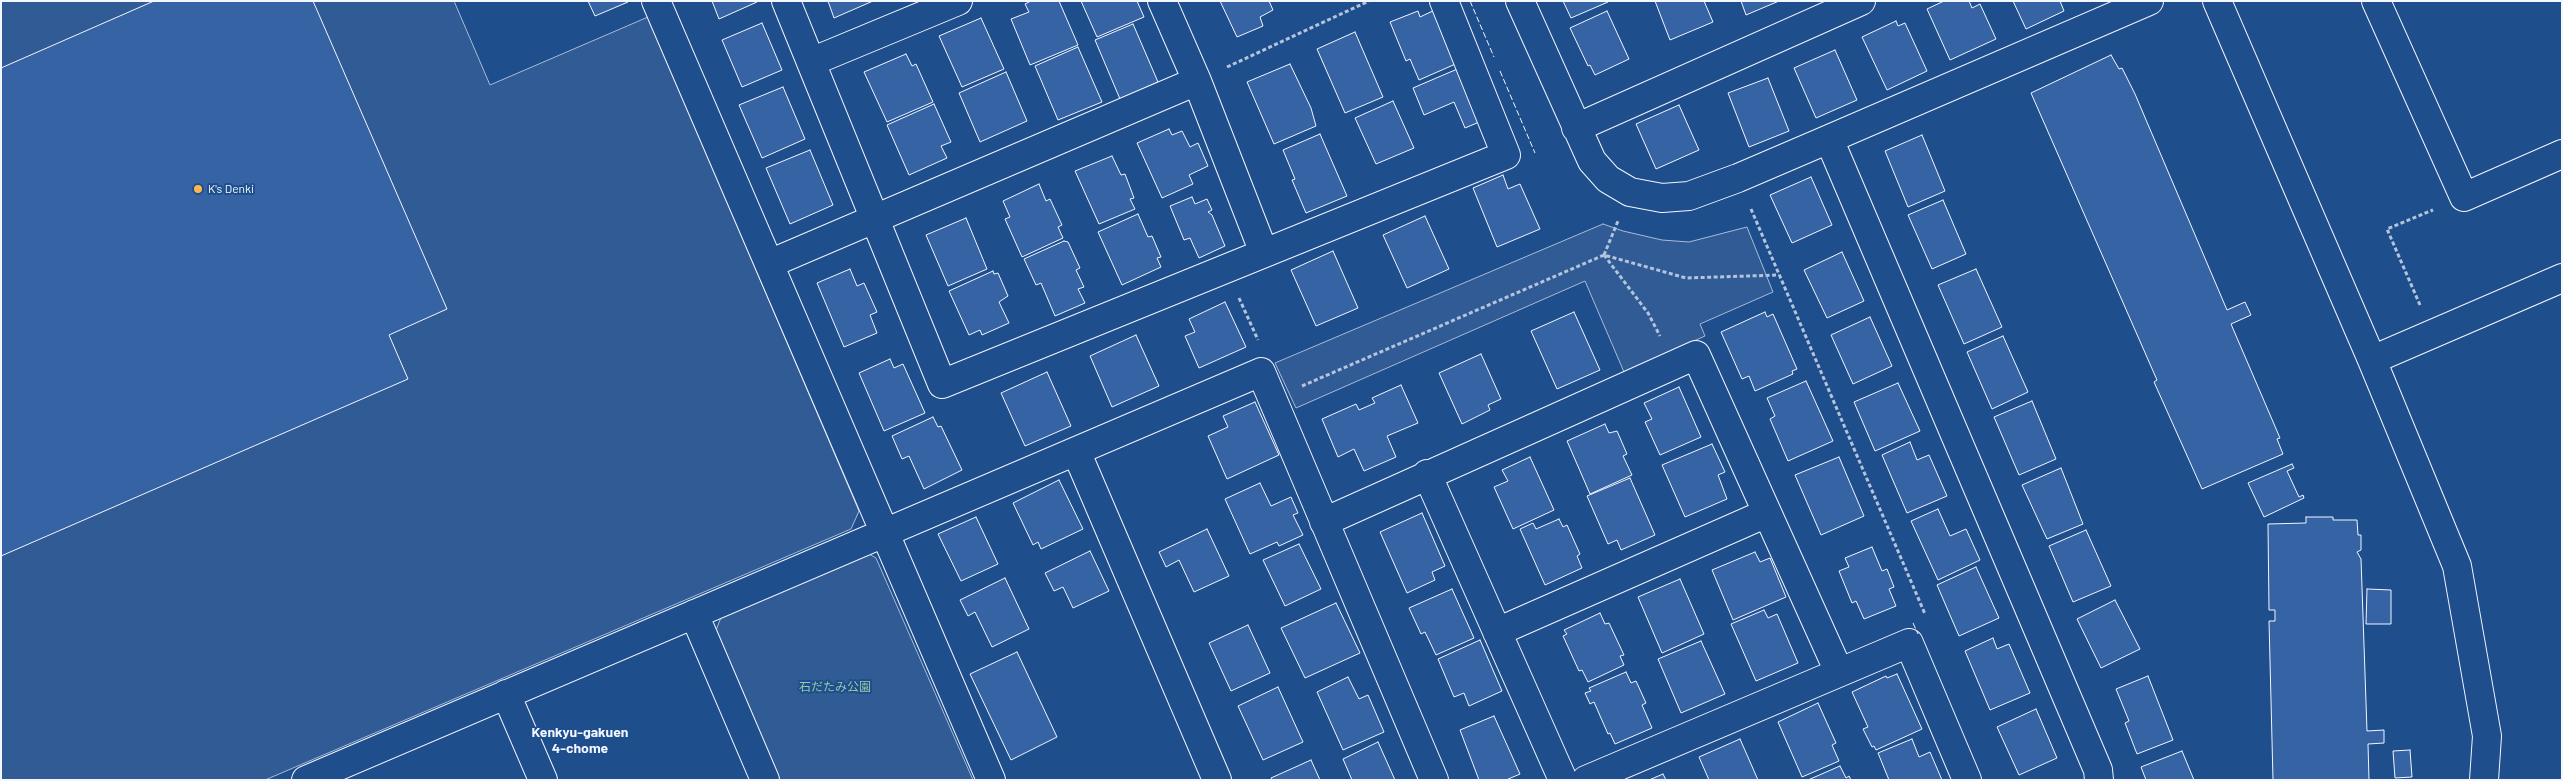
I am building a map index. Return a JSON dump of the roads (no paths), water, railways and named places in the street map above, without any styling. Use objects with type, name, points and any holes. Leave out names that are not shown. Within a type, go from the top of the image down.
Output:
[{"type":"street","points":[[656,1],[991,780]]},
{"type":"street","points":[[786,1],[942,384],[1506,155],[1444,1]]},
{"type":"street","points":[[811,62],[958,1]]},
{"type":"street","points":[[1162,1],[1197,81],[1264,253]]},
{"type":"street","points":[[1520,1],[1592,161],[1608,178],[1630,192],[1662,198],[1689,196],[1738,178],[2149,1]]},
{"type":"street","points":[[1576,128],[1861,1]]},
{"type":"street","points":[[2217,1],[2372,360],[2457,566],[2487,736],[2484,780]]},
{"type":"street","points":[[2376,1],[2464,197],[2562,154]]},
{"type":"street","points":[[769,264],[1197,81]]},
{"type":"street","points":[[1829,138],[2098,770],[2099,780]]},
{"type":"street","points":[[2372,360],[2562,278]]},
{"type":"street","points":[[1324,522],[1427,474],[1696,355],[1839,672]]},
{"type":"street","points":[[312,779],[506,694],[1261,372],[1434,780]]},
{"type":"street","points":[[1076,451],[1217,780]]},
{"type":"street","points":[[1427,474],[1563,780]]},
{"type":"street","points":[[1497,632],[1767,513]]},
{"type":"street","points":[[694,614],[764,780]]},
{"type":"street","points":[[1586,780],[1909,642],[1967,780]]},
{"type":"street","points":[[506,694],[543,780]]},
{"type":"place","name":"K's Denki","points":[[198,189]]},
{"type":"district","name":"Kenkyu-gakuen 4-chome","points":[[580,740]]},
{"type":"park label","name":"石だたみ公園","points":[[835,687]]}]
